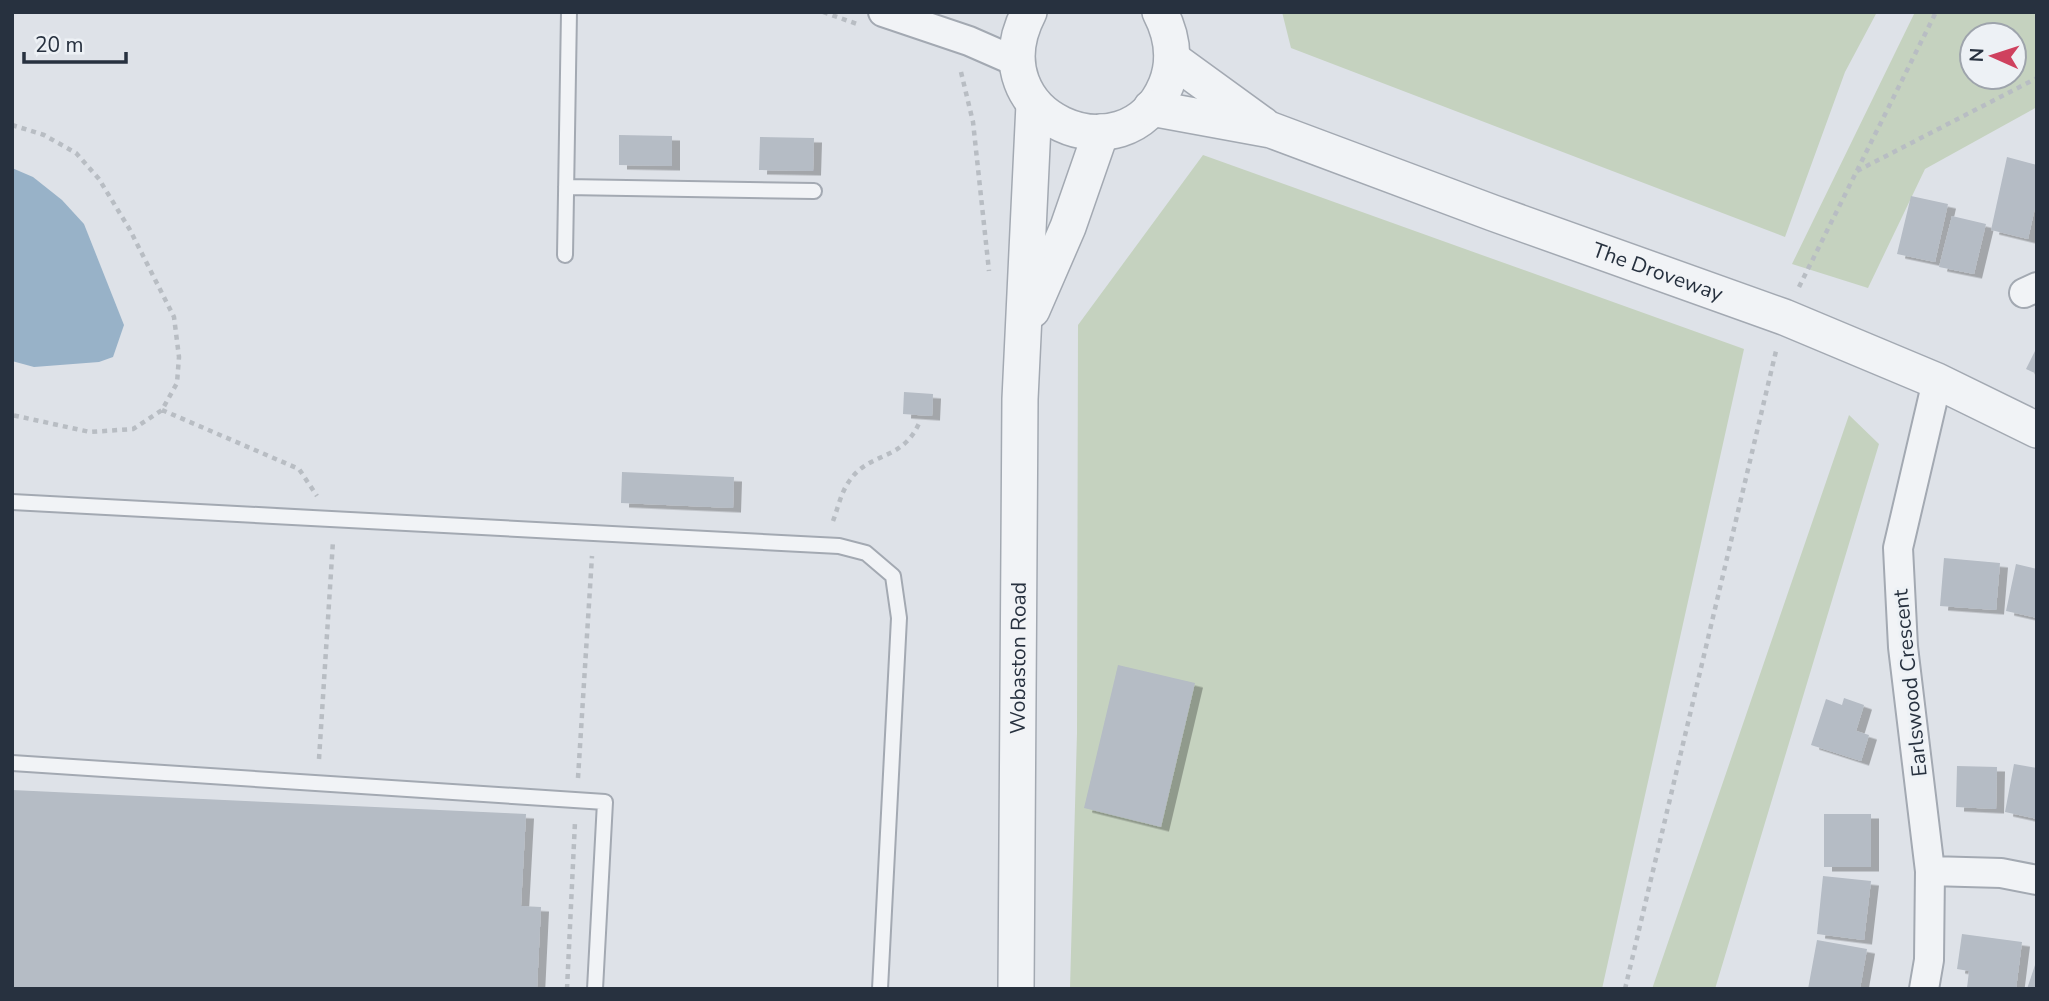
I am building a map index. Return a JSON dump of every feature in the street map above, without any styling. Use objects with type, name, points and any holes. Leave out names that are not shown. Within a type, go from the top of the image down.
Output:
[{"type":"street","points":[[883,12],[969,41],[1017,62]]},
{"type":"street","points":[[1029,12],[1017,43],[1017,62],[1024,89],[1047,117],[1064,127],[1082,132],[1117,129],[1136,121],[1163,93],[1170,76],[1172,60],[1171,41],[1160,12]]},
{"type":"street","name":"The Droveway","points":[[1172,60],[1271,130]]},
{"type":"street","name":"Wobaston Road","points":[[1016,989],[1020,399],[1034,104]]},
{"type":"street","name":"The Droveway","points":[[1151,108],[1271,130],[1784,317],[1937,381],[2037,430]]},
{"type":"street","name":"Wobaston Road","points":[[1023,329],[1068,227],[1101,132]]},
{"type":"street","name":"Earlswood Crescent","points":[[1924,989],[1929,960],[1930,871],[1903,647],[1898,548],[1937,381]]},
{"type":"street","points":[[1930,871],[2001,873],[2037,880]]},
{"type":"lane","points":[[565,255],[569,12]]},
{"type":"lane","points":[[566,187],[814,191]]},
{"type":"lane","points":[[12,502],[830,546],[866,552],[894,576],[899,618],[880,989]]},
{"type":"lane","points":[[12,763],[605,802],[595,989]]},
{"type":"path","points":[[1625,989],[1784,317],[1936,12]]},
{"type":"path","points":[[1856,172],[2037,78]]},
{"type":"path","points":[[12,125],[44,135],[76,153],[99,179],[153,271],[174,317],[179,357],[177,383],[162,410],[133,429],[90,432],[12,415]]},
{"type":"path","points":[[162,410],[299,469],[334,520],[317,783]]},
{"type":"path","points":[[830,546],[830,529],[850,480],[863,468],[902,447],[914,435],[920,421]]},
{"type":"path","points":[[567,989],[593,533]]},
{"type":"green space","points":[[1282,12],[1877,12],[1845,72],[1785,237],[1291,48]]},
{"type":"green space","points":[[1915,12],[2037,12],[2037,107],[1925,169],[1868,288],[1792,264]]},
{"type":"green space","points":[[1203,155],[1744,349],[1602,989],[1070,989],[1077,733],[1078,325]]},
{"type":"green space","points":[[1849,415],[1879,444],[1715,989],[1652,989]]},
{"type":"water","points":[[12,168],[33,177],[62,200],[84,224],[124,325],[113,357],[99,362],[34,367],[12,361]]},
{"type":"building","points":[[619,135],[672,136],[672,166],[619,165]]},
{"type":"building","points":[[760,137],[814,138],[813,171],[759,170]]},
{"type":"building","points":[[2007,157],[2037,165],[2037,199],[2028,239],[1991,230]]},
{"type":"building","points":[[1911,196],[1948,204],[1935,262],[1897,254]]},
{"type":"building","points":[[1952,216],[1986,224],[1974,274],[1939,267]]},
{"type":"building","points":[[2037,347],[2037,374],[2026,369]]},
{"type":"building","points":[[904,392],[933,394],[932,416],[903,414]]},
{"type":"building","points":[[622,472],[734,477],[733,508],[621,503]]},
{"type":"building","points":[[1944,558],[2000,563],[1996,610],[1940,606]]},
{"type":"building","points":[[2016,564],[2037,569],[2037,618],[2006,611]]},
{"type":"building","points":[[1118,665],[1195,683],[1161,827],[1084,808]]},
{"type":"building","points":[[1844,698],[1864,705],[1856,731],[1869,735],[1861,761],[1811,745],[1826,699],[1842,705]]},
{"type":"building","points":[[2014,764],[2037,768],[2037,819],[2005,812]]},
{"type":"building","points":[[1957,766],[1997,767],[1996,809],[1956,807]]},
{"type":"building","points":[[12,790],[526,814],[521,906],[541,907],[537,989],[12,989]]},
{"type":"building","points":[[1824,814],[1871,814],[1871,867],[1824,867]]},
{"type":"building","points":[[1823,876],[1871,881],[1864,940],[1817,934]]},
{"type":"building","points":[[1962,934],[2022,942],[2016,989],[1967,988],[1969,971],[1957,969]]},
{"type":"building","points":[[1817,940],[1867,949],[1860,989],[1808,989]]},
{"type":"building","points":[[2036,962],[2037,989],[2027,989]]}]
